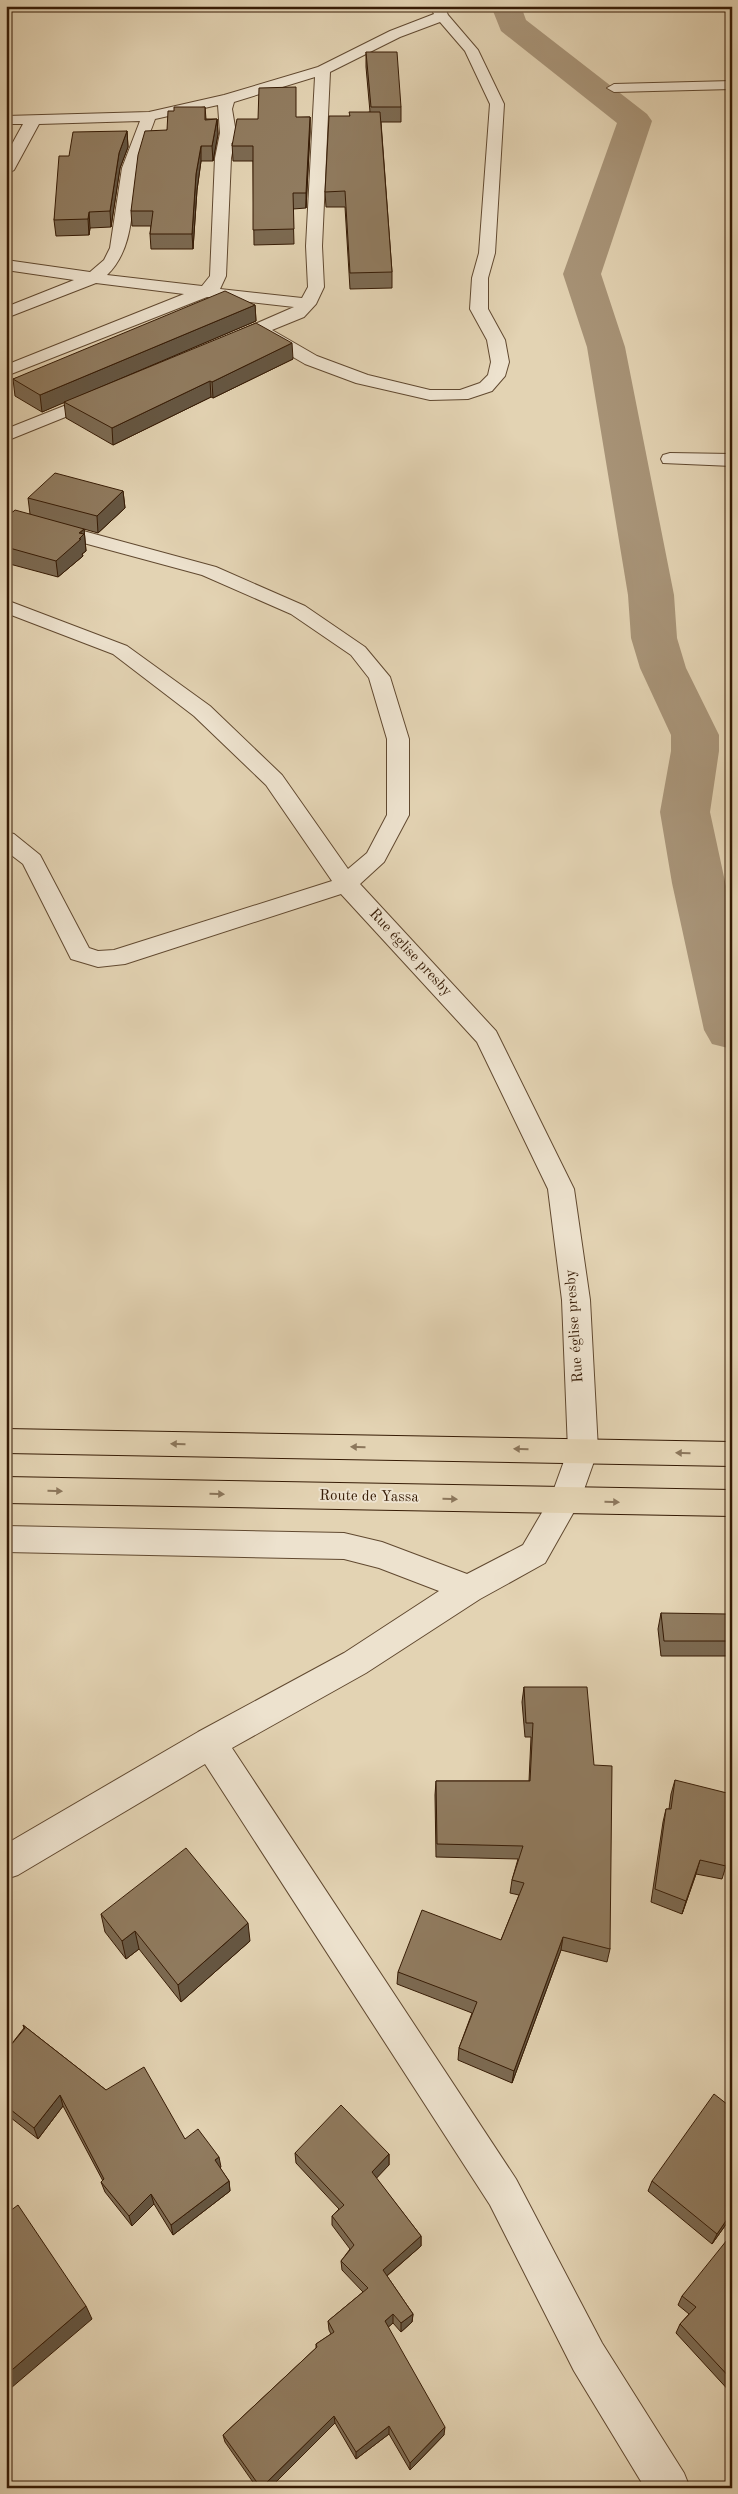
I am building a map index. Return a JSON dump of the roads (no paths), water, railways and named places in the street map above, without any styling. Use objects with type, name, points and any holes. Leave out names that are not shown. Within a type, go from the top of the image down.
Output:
[{"type":"main road","points":[[6,1441],[732,1454]]},
{"type":"main road","name":"Route de Yassa","points":[[6,1490],[732,1503]]},
{"type":"street","points":[[730,6],[732,10]]},
{"type":"street","points":[[6,120],[149,116],[227,100],[323,70],[440,11],[471,50],[497,104],[487,253],[480,278],[479,309],[496,340],[500,362],[496,376],[486,387],[462,395],[430,395],[353,376],[311,360],[258,330]]},
{"type":"street","points":[[231,341],[298,313],[308,304],[316,287],[314,246],[323,70]]},
{"type":"street","points":[[614,88],[732,85]]},
{"type":"street","points":[[6,372],[206,292],[213,286],[218,276],[223,158],[228,133],[225,110],[227,100]]},
{"type":"street","points":[[6,313],[94,278],[111,262],[118,248],[130,168],[149,116]]},
{"type":"street","points":[[6,170],[33,120]]},
{"type":"street","points":[[6,265],[94,278],[308,304]]},
{"type":"street","points":[[6,436],[116,390]]},
{"type":"street","points":[[670,459],[732,460]]},
{"type":"street","points":[[6,516],[209,571],[298,610],[358,651],[378,677],[398,739],[398,815],[376,857],[346,884],[116,958],[100,960],[90,958],[80,952],[32,860],[6,839]]},
{"type":"street","name":"Rue église presby","points":[[6,606],[120,650],[202,711],[274,780],[346,884],[487,1037],[561,1189],[576,1300],[584,1450]]},
{"type":"street","points":[[6,1862],[210,1743],[355,1663],[469,1589],[534,1554],[565,1501],[584,1450]]},
{"type":"street","points":[[6,1539],[344,1546],[382,1555],[469,1589]]},
{"type":"street","points":[[210,1743],[503,2192],[588,2357],[669,2488]]},
{"type":"waterway","points":[[506,6],[512,24],[635,121],[582,274],[606,347],[651,595],[654,638],[663,668],[695,735],[695,751],[685,812],[698,883],[732,1030]]}]
